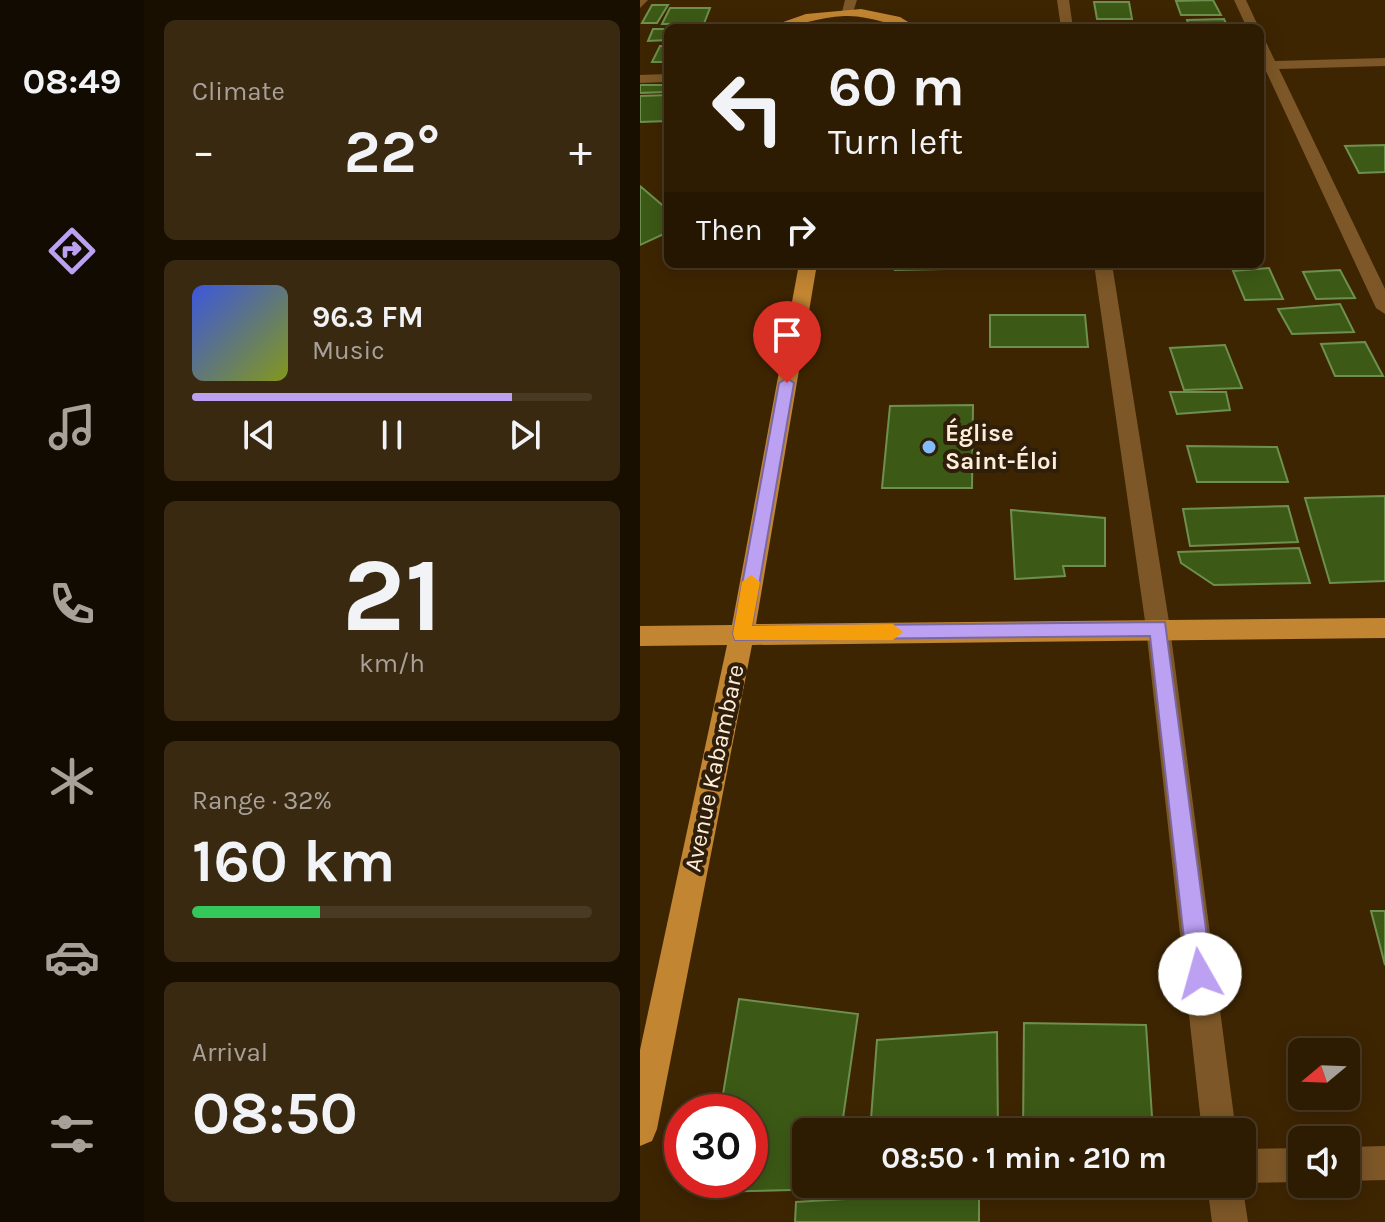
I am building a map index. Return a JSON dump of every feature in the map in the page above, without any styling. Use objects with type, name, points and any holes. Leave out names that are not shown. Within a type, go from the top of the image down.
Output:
[{"type":"main road","points":[[785,24],[850,6],[902,24]]},
{"type":"main road","name":"Avenue Kabambare","points":[[640,1129],[742,634],[807,268]]},
{"type":"main road","points":[[640,636],[1158,628],[1385,628]]},
{"type":"street","points":[[1063,0],[1066,24]]},
{"type":"street","points":[[1240,0],[1251,24]]},
{"type":"street","points":[[1385,62],[1265,65],[1385,308]]},
{"type":"street","points":[[640,79],[664,78]]},
{"type":"street","points":[[1104,268],[1158,628],[1217,1118]]},
{"type":"street","points":[[1360,1164],[1385,1163]]},
{"type":"street","points":[[1256,1166],[1288,1165]]},
{"type":"street","points":[[1227,1198],[1230,1222]]},
{"type":"building","points":[[1213,0],[1221,15],[1181,15],[1176,1]]},
{"type":"building","points":[[1094,2],[1129,2],[1132,19],[1097,19]]},
{"type":"building","points":[[652,5],[668,5],[657,23],[642,23]]},
{"type":"building","points":[[670,8],[710,8],[704,24],[662,24]]},
{"type":"building","points":[[1224,19],[1226,24],[1188,24],[1187,20]]},
{"type":"building","points":[[653,29],[664,29],[664,40],[648,41]]},
{"type":"building","points":[[660,46],[664,46],[664,62],[652,62]]},
{"type":"building","points":[[640,85],[664,85],[664,92],[640,93]]},
{"type":"building","points":[[664,95],[664,121],[640,122],[640,96]]},
{"type":"building","points":[[1385,145],[1385,172],[1359,173],[1345,146]]},
{"type":"building","points":[[640,186],[664,207],[664,234],[640,245]]},
{"type":"building","points":[[895,268],[994,268],[895,270]]},
{"type":"building","points":[[1269,268],[1283,299],[1245,300],[1233,271]]},
{"type":"building","points":[[1340,270],[1355,298],[1316,299],[1303,272]]},
{"type":"building","points":[[1340,304],[1354,332],[1292,334],[1278,309]]},
{"type":"building","points":[[990,315],[1085,315],[1088,347],[990,347]]},
{"type":"building","points":[[1365,342],[1383,376],[1335,376],[1321,344]]},
{"type":"building","points":[[1225,345],[1242,388],[1184,390],[1170,348]]},
{"type":"building","points":[[1170,392],[1226,392],[1230,410],[1177,414]]},
{"type":"building","name":"Église Saint-Éloi","points":[[973,405],[972,488],[882,488],[890,406]]},
{"type":"building","points":[[1187,446],[1277,447],[1288,482],[1197,482]]},
{"type":"building","points":[[1385,496],[1385,581],[1330,583],[1305,498]]},
{"type":"building","points":[[1288,506],[1298,542],[1190,546],[1183,509]]},
{"type":"building","points":[[1011,510],[1105,518],[1105,566],[1063,566],[1065,576],[1015,579]]},
{"type":"building","points":[[1299,548],[1310,583],[1214,585],[1181,563],[1178,552]]},
{"type":"building","points":[[1371,911],[1385,911],[1385,965]]},
{"type":"building","points":[[739,999],[858,1014],[843,1118],[792,1118],[792,1190],[768,1191],[768,1094],[723,1094]]},
{"type":"building","points":[[1024,1023],[1146,1025],[1152,1118],[1023,1118]]},
{"type":"building","points":[[997,1032],[998,1118],[871,1118],[877,1040]]},
{"type":"building","points":[[863,1198],[979,1198],[979,1222],[795,1222],[796,1202]]},
{"type":"slow traffic","points":[[751,582],[742,634],[893,632]]},
{"type":"place","name":"Église Saint-Éloi","points":[[929,447]]},
{"type":"route","points":[[787,383],[742,634],[1158,628],[1200,974]]}]
